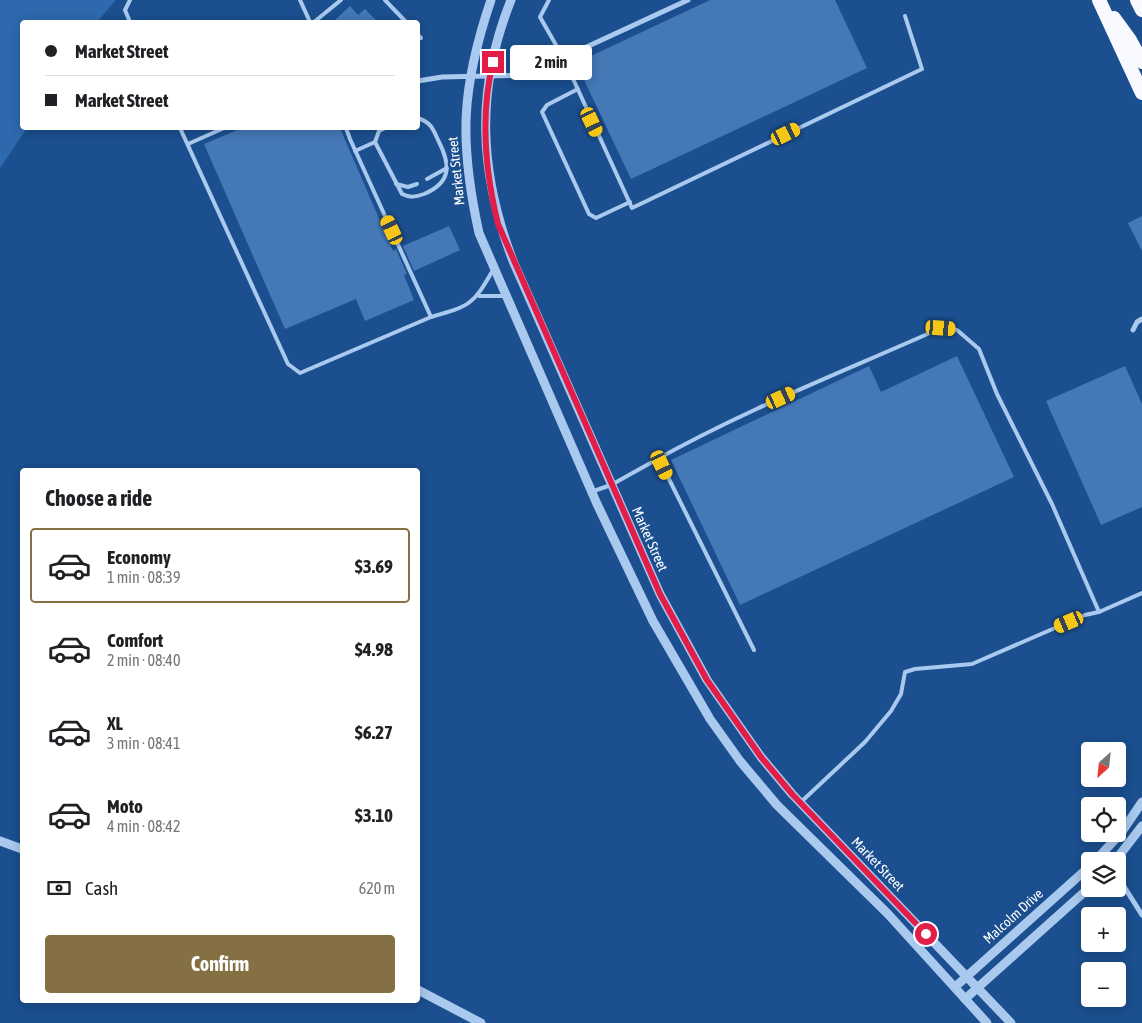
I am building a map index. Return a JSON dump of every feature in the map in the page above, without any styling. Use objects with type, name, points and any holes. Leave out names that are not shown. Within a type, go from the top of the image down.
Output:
[{"type":"highway","points":[[1100,0],[1130,40],[1142,62]]},
{"type":"highway","points":[[1100,0],[1142,93]]},
{"type":"highway","points":[[1138,0],[1142,10]]},
{"type":"street","name":"Market Street","points":[[490,0],[479,36],[465,114],[470,190],[479,233],[591,492],[653,622],[710,719],[740,761],[777,805],[888,914],[987,1023]]},
{"type":"street","name":"Market Street","points":[[511,0],[504,17],[489,77],[485,113],[486,157],[498,224],[660,594],[707,680],[761,757],[800,802],[1011,1023]]},
{"type":"street","points":[[420,82],[442,77],[470,78],[526,75],[688,0]]},
{"type":"street","points":[[1133,330],[1137,322],[1142,319]]},
{"type":"street","points":[[1108,852],[1142,802]]},
{"type":"street","points":[[1122,852],[1142,826]]},
{"type":"street","points":[[0,841],[20,848]]},
{"type":"street","name":"Malcolm Drive","points":[[955,987],[1081,874]]},
{"type":"street","points":[[1126,890],[1142,915]]},
{"type":"street","points":[[965,999],[1081,895]]},
{"type":"street","points":[[420,991],[480,1023]]},
{"type":"lane","points":[[129,20],[125,10],[130,0]]},
{"type":"lane","points":[[300,0],[309,20]]},
{"type":"lane","points":[[316,20],[341,0]]},
{"type":"lane","points":[[385,0],[404,20]]},
{"type":"lane","points":[[549,0],[540,17],[564,59],[632,208],[922,69],[905,16]]},
{"type":"lane","points":[[578,89],[547,105],[542,112],[585,206],[589,214],[596,218],[630,202]]},
{"type":"lane","points":[[375,142],[396,184],[406,196],[418,196],[438,187],[448,168],[447,158],[431,125],[420,119]]},
{"type":"lane","points":[[181,130],[288,364],[300,373],[431,317],[464,308],[479,296],[494,268]]},
{"type":"lane","points":[[188,144],[220,130]]},
{"type":"lane","points":[[347,130],[431,317]]},
{"type":"lane","points":[[355,151],[375,142],[381,130]]},
{"type":"lane","points":[[427,179],[448,168]]},
{"type":"lane","points":[[396,184],[408,187],[417,184]]},
{"type":"lane","points":[[479,296],[506,296]]},
{"type":"lane","points":[[591,492],[611,485],[697,437],[815,382],[941,328],[957,330],[979,349],[997,394],[1052,504],[1099,612]]},
{"type":"lane","points":[[654,461],[662,465],[754,650]]},
{"type":"lane","points":[[800,802],[865,742],[891,711],[901,694],[905,672],[915,669],[972,664],[1085,615],[1099,612],[1142,592]]},
{"type":"shaded area","points":[[0,0],[116,0],[99,20],[20,20],[20,130],[26,130],[0,168]]},
{"type":"building","points":[[710,0],[835,0],[867,68],[631,179],[576,63]]},
{"type":"building","points":[[350,6],[358,15],[365,9],[376,20],[335,20]]},
{"type":"building","points":[[237,130],[341,130],[393,251],[396,249],[407,274],[404,275],[414,300],[365,321],[356,299],[285,329],[204,144]]},
{"type":"building","points":[[1142,216],[1142,251],[1128,223]]},
{"type":"building","points":[[449,226],[460,250],[414,271],[403,246]]},
{"type":"building","points":[[957,356],[1014,477],[740,605],[671,460],[869,366],[881,392]]},
{"type":"building","points":[[1125,366],[1142,404],[1142,507],[1101,525],[1046,401]]},
{"type":"route","points":[[493,62],[489,77],[485,113],[486,157],[498,224],[616,498],[660,594],[707,680],[761,757],[792,794],[926,934]]}]
